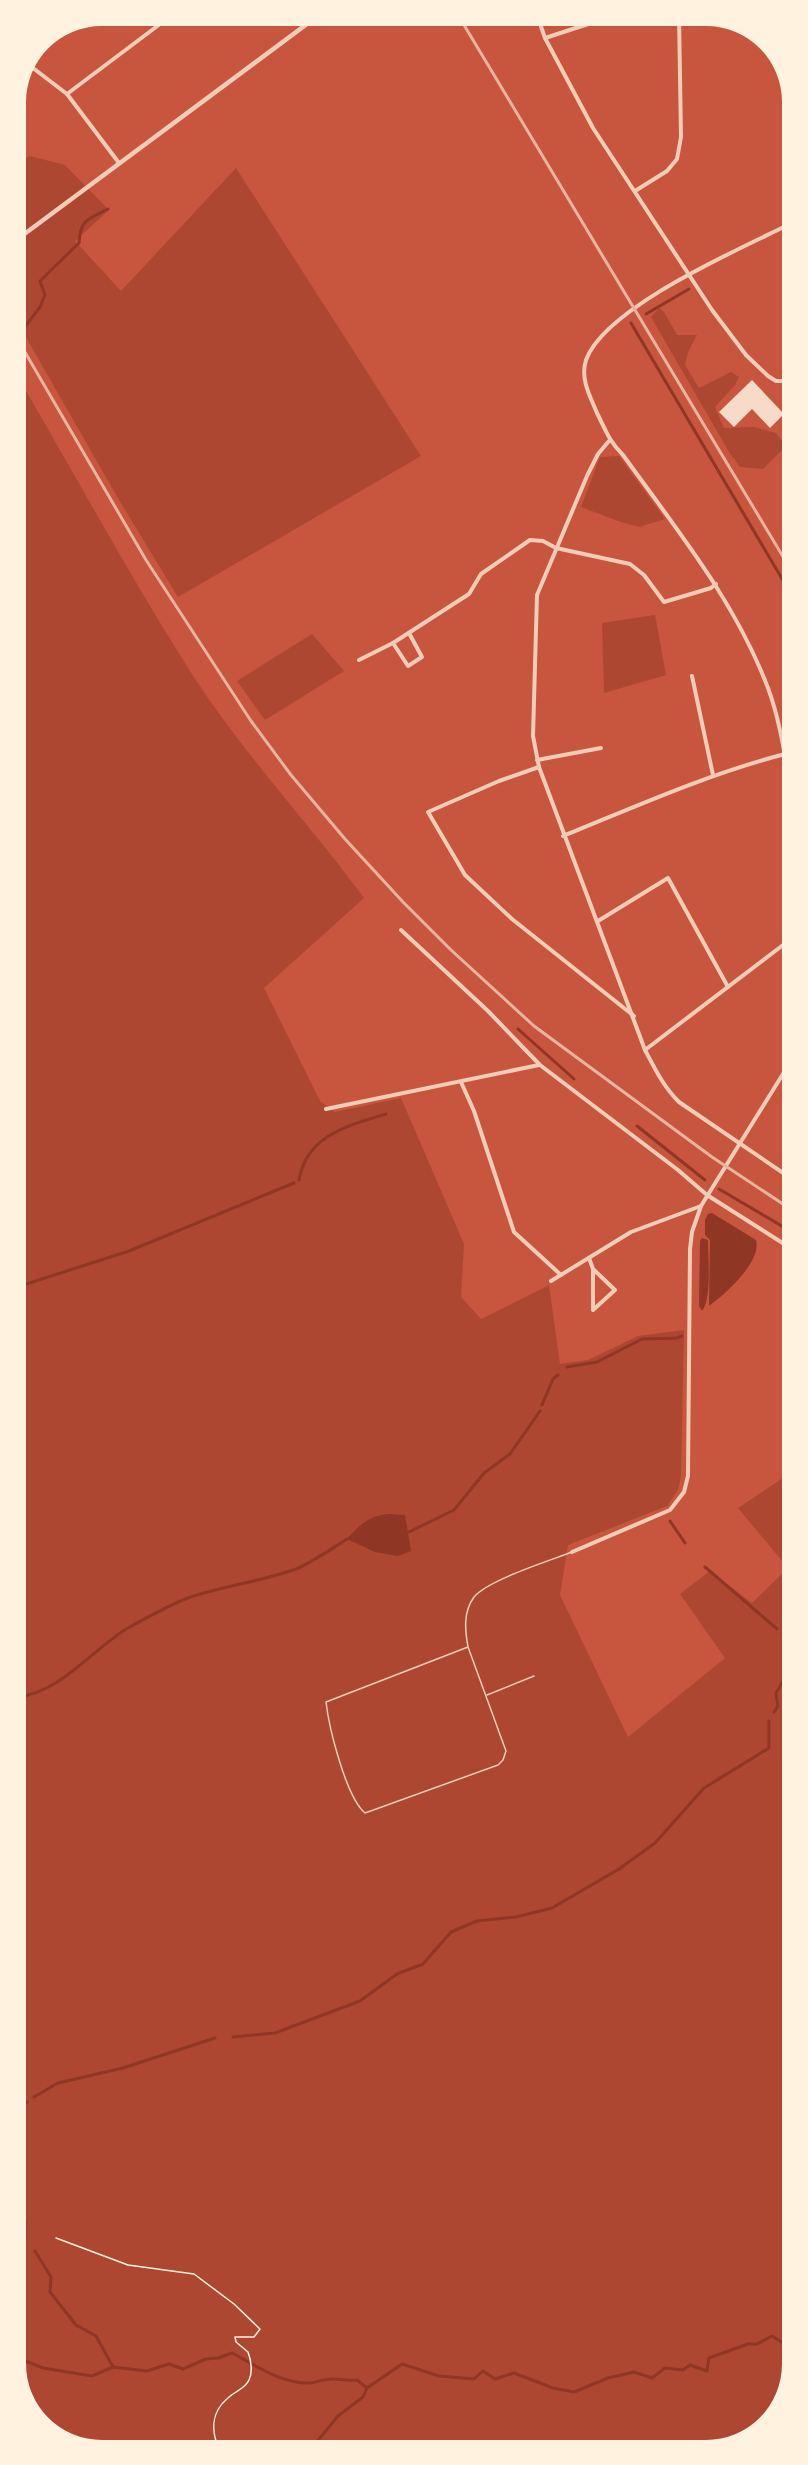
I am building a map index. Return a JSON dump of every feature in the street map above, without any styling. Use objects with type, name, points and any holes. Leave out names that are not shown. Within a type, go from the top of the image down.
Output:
[{"type":"street","points":[[67,94],[157,26]]},
{"type":"street","points":[[26,233],[304,26]]},
{"type":"street","points":[[541,26],[593,128],[688,275],[746,355],[776,381],[782,381]]},
{"type":"street","points":[[545,38],[582,26]]},
{"type":"street","points":[[635,191],[667,171],[677,159],[681,137],[679,26]]},
{"type":"street","points":[[33,68],[67,94],[120,163]]},
{"type":"street","points":[[782,228],[688,275],[614,323],[600,337],[586,361],[585,383],[609,441],[623,455],[716,584],[744,634],[769,690],[782,742]]},
{"type":"street","points":[[609,441],[598,454],[587,476],[537,595],[533,736],[537,760],[563,836],[598,921],[645,1050],[666,1089],[679,1102],[782,1172]]},
{"type":"street","points":[[359,660],[393,643],[469,594],[481,573],[530,540],[543,541],[556,548],[630,564],[644,575],[664,602],[711,588],[716,584]]},
{"type":"street","points":[[393,643],[408,666],[422,657],[409,633]]},
{"type":"street","points":[[692,676],[713,776]]},
{"type":"street","points":[[537,760],[601,748]]},
{"type":"street","points":[[563,836],[740,765],[782,755]]},
{"type":"street","points":[[539,767],[499,781],[428,812],[465,875],[512,919],[634,1016]]},
{"type":"street","points":[[598,921],[668,878],[728,987]]},
{"type":"street","points":[[401,930],[488,1011],[540,1065],[678,1170],[706,1195],[782,1243]]},
{"type":"street","points":[[645,1050],[782,946]]},
{"type":"street","points":[[326,1109],[540,1065]]},
{"type":"street","points":[[572,1552],[670,1510],[684,1492],[688,1476],[689,1260],[692,1232],[706,1195],[782,1075]]},
{"type":"street","points":[[461,1082],[474,1111],[514,1232],[561,1275]]},
{"type":"street","points":[[551,1281],[631,1232],[702,1206]]},
{"type":"street","points":[[589,1258],[593,1269],[593,1310],[615,1290],[593,1269]]},
{"type":"lane","points":[[468,1647],[326,1702],[328,1726],[358,1807],[365,1814],[498,1765],[504,1760],[506,1751],[468,1647],[465,1631],[466,1617],[474,1597],[493,1583],[572,1552]]},
{"type":"lane","points":[[486,1695],[534,1676]]},
{"type":"path","points":[[56,2238],[128,2265],[194,2274],[234,2304],[260,2329],[254,2337],[235,2337],[236,2342],[248,2352],[251,2360],[251,2378],[245,2386],[228,2397],[218,2413],[212,2433],[215,2439]]},
{"type":"shaded area","points":[[30,156],[65,165],[109,210],[75,241],[121,291],[236,168],[421,456],[178,597],[119,500],[26,337],[26,158]]},
{"type":"shaded area","points":[[659,308],[664,312],[677,335],[697,335],[688,352],[685,365],[699,388],[731,372],[739,377],[735,385],[715,407],[724,428],[754,427],[776,433],[782,441],[782,450],[763,469],[740,467],[729,452],[651,317]]},
{"type":"shaded area","points":[[26,391],[141,591],[205,694],[364,898],[264,988],[320,1101],[335,1112],[401,1098],[464,1244],[461,1297],[481,1319],[549,1285],[560,1364],[588,1360],[638,1336],[684,1330],[681,1476],[678,1490],[667,1506],[568,1545],[560,1595],[628,1737],[725,1658],[680,1594],[710,1571],[752,1603],[782,1574],[782,2364],[781,2379],[775,2397],[767,2410],[757,2421],[740,2432],[707,2440],[96,2439],[72,2434],[51,2421],[31,2393],[26,2374]]},
{"type":"shaded area","points":[[619,456],[665,519],[639,527],[581,507],[600,457]]},
{"type":"shaded area","points":[[655,615],[666,675],[604,693],[602,623]]},
{"type":"shaded area","points":[[312,634],[344,671],[265,720],[237,681]]},
{"type":"shaded area","points":[[712,1213],[756,1240],[756,1249],[741,1277],[709,1306],[710,1240],[705,1235],[705,1220],[708,1214]]},
{"type":"shaded area","points":[[702,1238],[708,1240],[709,1277],[707,1297],[702,1311],[699,1306],[700,1241]]},
{"type":"shaded area","points":[[782,1479],[782,1561],[738,1508]]},
{"type":"shaded area","points":[[389,1514],[405,1515],[411,1551],[398,1556],[375,1552],[347,1539],[365,1522]]},
{"type":"building","points":[[752,380],[782,412],[782,416],[770,428],[752,409],[734,427],[719,412]]},
{"type":"waterway","points":[[26,325],[40,307],[45,295],[40,281],[79,243],[81,229],[86,221],[108,209]]},
{"type":"waterway","points":[[646,314],[689,289]]},
{"type":"waterway","points":[[631,323],[782,579]]},
{"type":"waterway","points":[[518,1029],[574,1079]]},
{"type":"waterway","points":[[299,1180],[310,1152],[320,1143],[343,1128],[386,1114]]},
{"type":"waterway","points":[[637,1126],[705,1180]]},
{"type":"waterway","points":[[26,1284],[129,1251],[294,1183]]},
{"type":"waterway","points":[[719,1189],[782,1226]]},
{"type":"waterway","points":[[567,1367],[597,1362],[642,1339],[682,1336]]},
{"type":"waterway","points":[[542,1405],[553,1379],[558,1375]]},
{"type":"waterway","points":[[409,1532],[454,1510],[484,1473],[510,1454],[540,1411]]},
{"type":"waterway","points":[[670,1521],[685,1543]]},
{"type":"waterway","points":[[26,1695],[62,1679],[128,1628],[185,1599],[296,1569],[347,1539]]},
{"type":"waterway","points":[[705,1567],[777,1629]]},
{"type":"waterway","points":[[774,1712],[778,1706],[776,1693],[782,1683]]},
{"type":"waterway","points":[[233,2037],[275,2033],[360,2001],[397,1974],[423,1964],[451,1932],[477,1921],[516,1917],[552,1908],[619,1869],[655,1843],[704,1788],[769,1748],[769,1721]]},
{"type":"waterway","points":[[34,2097],[58,2083],[123,2068],[215,2038]]},
{"type":"waterway","points":[[35,2251],[51,2277],[50,2292],[76,2325],[96,2336],[113,2367]]},
{"type":"waterway","points":[[26,2361],[43,2368],[92,2376],[113,2367],[147,2371],[169,2364],[183,2369],[206,2359],[232,2353],[279,2377],[300,2383],[331,2379],[357,2380],[367,2388],[402,2364],[439,2376],[474,2379],[483,2371],[495,2379],[514,2373],[553,2388],[574,2392],[608,2378],[634,2372],[652,2378],[665,2368],[683,2370],[690,2365],[707,2371],[709,2358],[748,2344],[757,2344],[772,2336],[782,2342]]},
{"type":"waterway","points":[[319,2439],[338,2416],[363,2397],[367,2388]]},
{"type":"railway","points":[[465,26],[782,555]]},
{"type":"railway","points":[[26,354],[146,560],[251,721],[291,775],[345,839],[451,950],[534,1026],[712,1157],[782,1203]]}]
